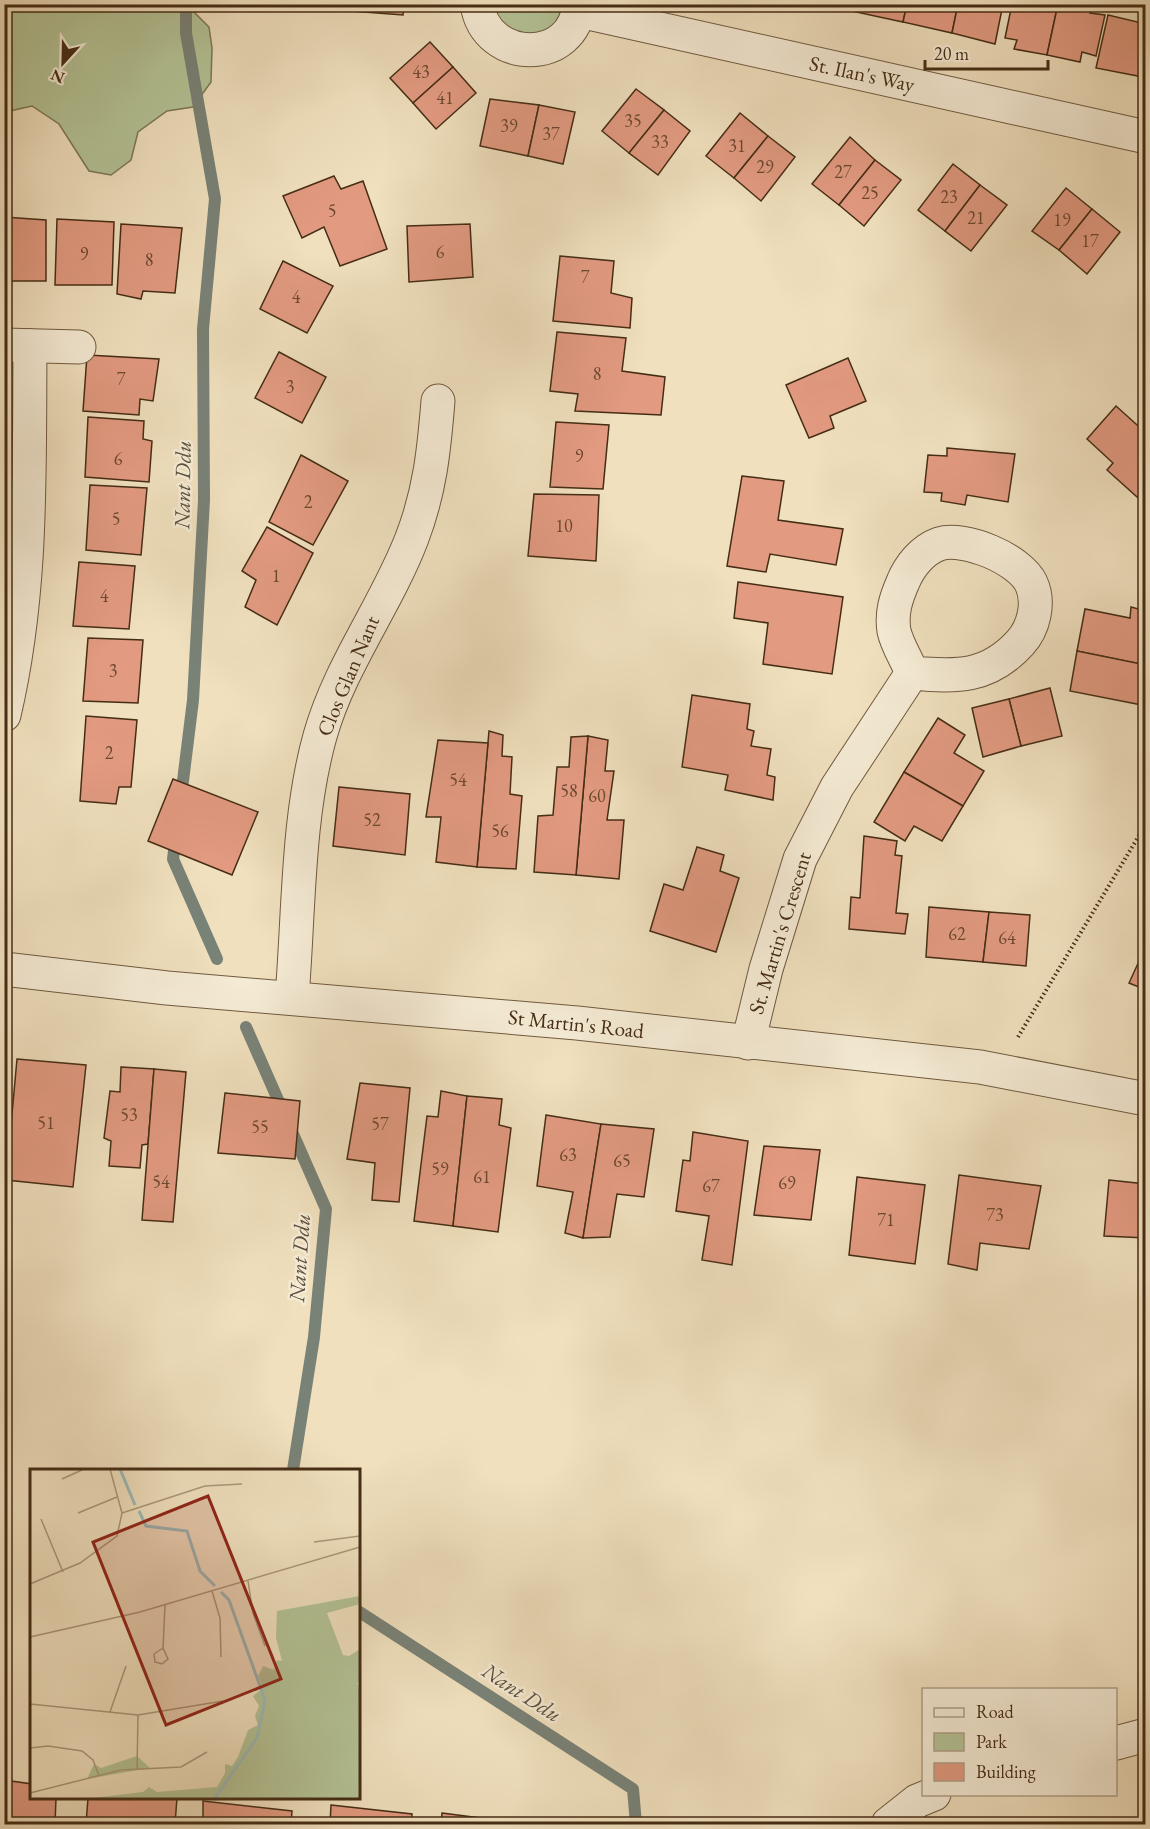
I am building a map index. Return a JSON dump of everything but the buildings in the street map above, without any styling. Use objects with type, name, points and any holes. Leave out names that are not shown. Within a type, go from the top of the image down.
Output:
[{"type":"street","name":"St. Ilan's Way","points":[[477,4],[482,23],[492,36],[505,45],[520,50],[535,50],[550,46],[563,38],[573,25],[579,8],[1146,137]]},
{"type":"street","points":[[4,715],[16,663],[28,560],[17,346],[79,346]]},
{"type":"street","name":"Clos Glan Nant","points":[[291,997],[306,807],[320,736],[340,683],[412,539],[432,474],[438,400]]},
{"type":"street","points":[[939,544],[975,544],[1009,561],[1031,583],[1036,609],[1027,635],[1007,657],[986,670],[949,676],[912,673],[894,632],[894,602],[910,565],[939,544]]},
{"type":"street","name":"St. Martin's Crescent","points":[[748,1043],[766,969],[800,859],[837,787],[912,673]]},
{"type":"street","name":"St Martin's Road","points":[[4,969],[167,988],[577,1023],[998,1070],[1146,1099]]},
{"type":"street","points":[[1117,1743],[1146,1735]]},
{"type":"street","points":[[888,1824],[917,1801],[929,1796]]},
{"type":"path","points":[[998,1070],[1146,824]]},
{"type":"green space","points":[[4,5],[192,5],[194,12],[209,27],[212,48],[211,82],[193,107],[167,111],[138,132],[131,160],[111,175],[89,171],[59,124],[32,106],[5,112]]},
{"type":"green space","points":[[477,5],[579,5],[535,50]]},
{"type":"waterway","name":"Nant Ddu","points":[[181,797],[193,700],[204,500],[203,329],[215,199],[186,33],[186,4]]},
{"type":"waterway","name":"Nant Ddu","points":[[176,835],[173,859],[217,959]]},
{"type":"waterway","name":"Nant Ddu","points":[[246,1027],[326,1209],[314,1337],[293,1469]]},
{"type":"waterway","name":"Nant Ddu","points":[[360,1612],[633,1789],[636,1824]]}]
